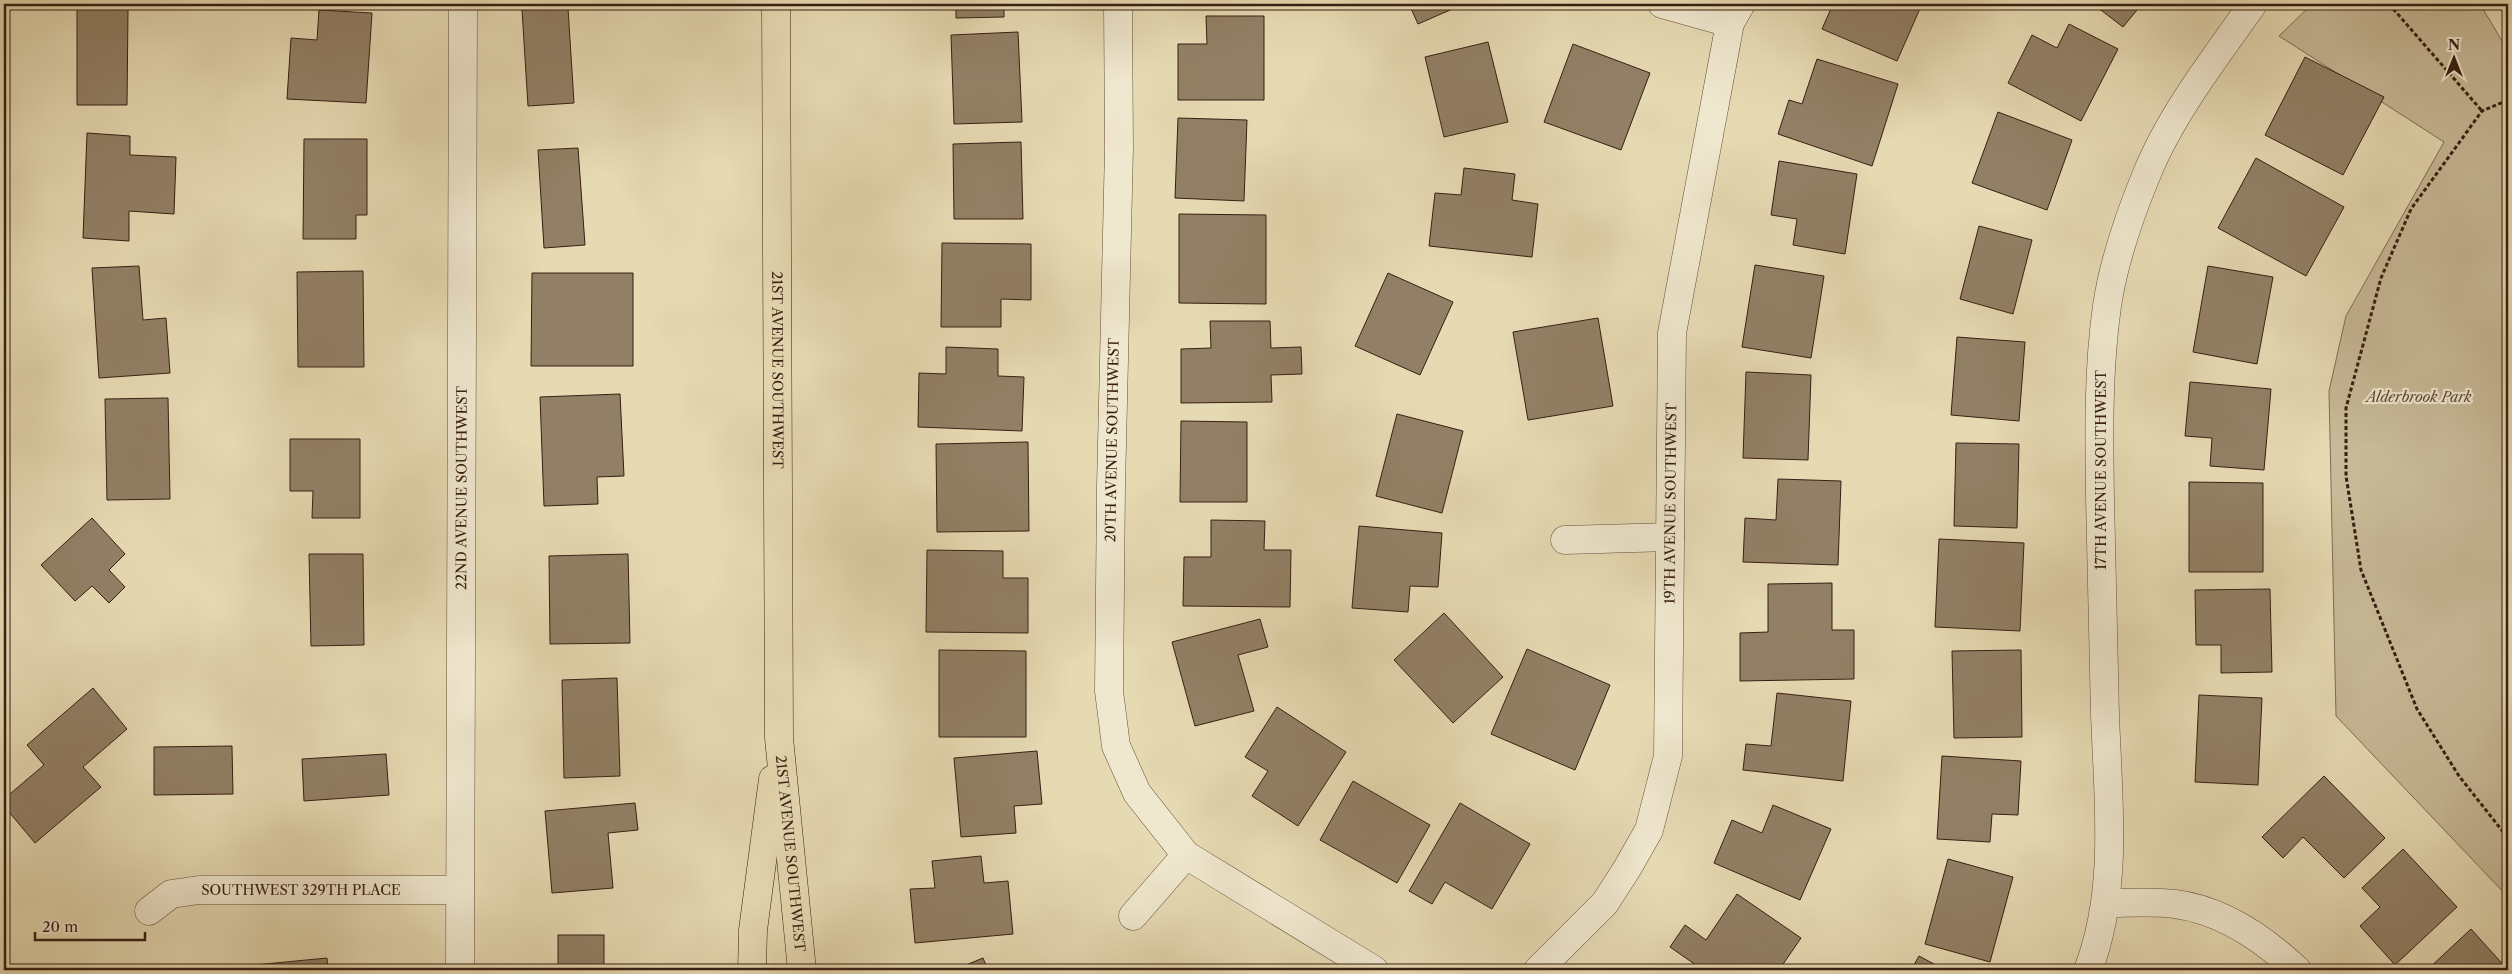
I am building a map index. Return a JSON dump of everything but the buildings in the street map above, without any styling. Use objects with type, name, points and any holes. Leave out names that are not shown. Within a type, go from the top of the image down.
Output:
[{"type":"main road","name":"21ST AVENUE SOUTHWEST","points":[[776,4],[779,738],[802,970]]},
{"type":"main road","name":"21ST AVENUE SOUTHWEST","points":[[752,970],[753,930],[779,738]]},
{"type":"street","name":"22ND AVENUE SOUTHWEST","points":[[460,970],[462,4]]},
{"type":"street","name":"20TH AVENUE SOUTHWEST","points":[[1118,4],[1119,148],[1111,487],[1109,691],[1116,746],[1137,793],[1186,854]]},
{"type":"street","points":[[1662,4],[1736,13]]},
{"type":"street","name":"17TH AVENUE SOUTHWEST","points":[[2088,970],[2094,956],[2106,903],[2109,834],[2099,436],[2101,366],[2107,304],[2123,238],[2149,168],[2182,108],[2253,4]]},
{"type":"street","name":"19TH AVENUE SOUTHWEST","points":[[1538,970],[1605,904],[1649,830],[1668,756],[1672,333],[1736,13]]},
{"type":"street","points":[[1565,540],[1670,537]]},
{"type":"street","points":[[1133,916],[1186,854],[1374,970]]},
{"type":"street","name":"SOUTHWEST 329TH PLACE","points":[[149,911],[171,894],[199,890],[459,890]]},
{"type":"street","points":[[2106,903],[2174,904],[2214,912],[2256,937],[2297,970]]},
{"type":"path","points":[[2389,4],[2482,111]]},
{"type":"path","points":[[2508,100],[2482,111],[2411,209],[2381,278],[2346,408],[2346,476],[2361,570],[2418,709],[2460,776],[2508,838]]},
{"type":"green space","name":"Alderbrook Park","points":[[2312,4],[2480,4],[2508,51],[2508,897],[2336,716],[2329,391],[2346,316],[2444,142],[2279,36]]}]
